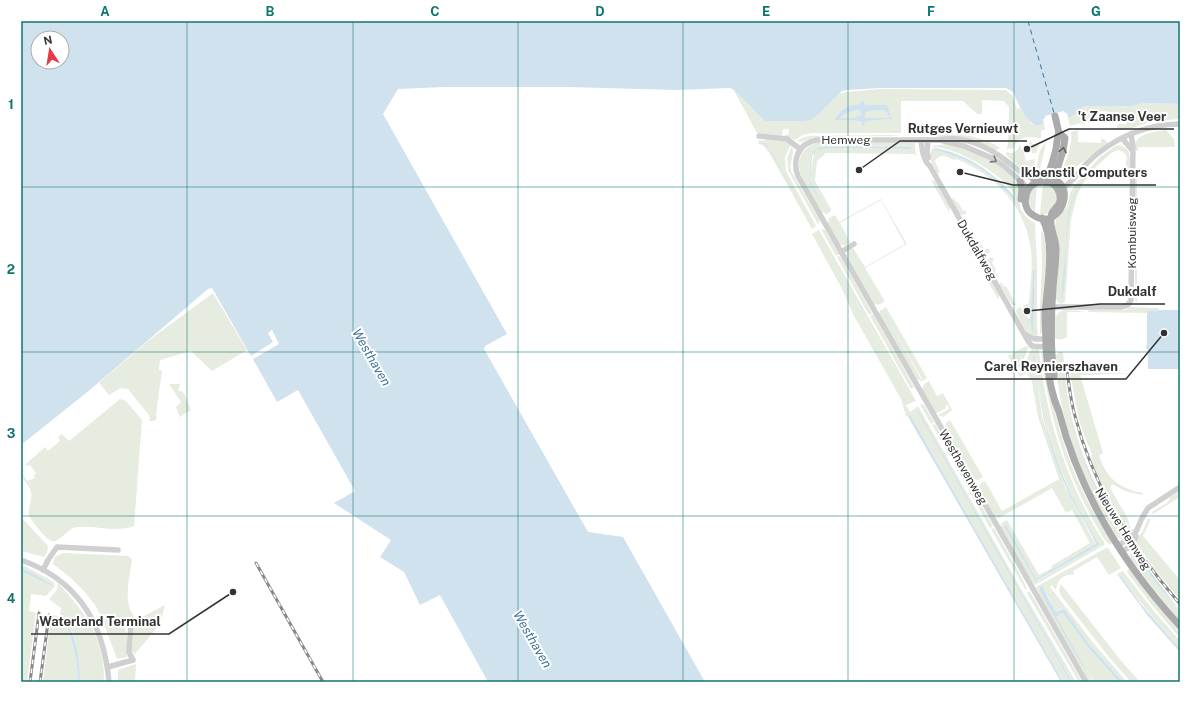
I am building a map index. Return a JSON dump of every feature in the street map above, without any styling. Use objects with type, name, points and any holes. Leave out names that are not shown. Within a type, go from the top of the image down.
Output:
[{"type":"main road","points":[[1053,182],[1063,151],[1065,138],[1058,129],[1055,116]]},
{"type":"main road","points":[[1020,181],[1022,189],[1021,203],[1024,211],[1041,224],[1048,240]]},
{"type":"main road","points":[[1033,181],[1053,182],[1065,198],[1063,206],[1058,213],[1051,218],[1034,216],[1028,210],[1025,198],[1033,181]]},
{"type":"main road","name":"Nieuwe Hemweg","points":[[1042,218],[1047,231],[1050,250],[1049,346],[1052,390],[1067,443],[1081,480],[1098,514],[1144,583],[1180,626]]},
{"type":"main road","name":"Nieuwe Hemweg","points":[[1049,346],[1046,339],[1056,246],[1051,218]]},
{"type":"street","points":[[1053,182],[1073,181],[1082,168],[1093,157],[1122,138],[1145,128],[1180,124]]},
{"type":"street","name":"Kombuisweg","points":[[1049,307],[1120,307],[1128,305],[1131,300],[1133,146],[1131,134]]},
{"type":"street","points":[[759,136],[787,139],[800,149]]},
{"type":"street","name":"Hemweg","points":[[800,149],[809,142],[818,140],[940,140],[948,138],[978,144],[996,153],[1020,172],[1026,180],[1033,181]]},
{"type":"street","points":[[1122,138],[1132,150]]},
{"type":"street","name":"Dukdalfweg","points":[[925,140],[923,154],[927,164],[930,166],[1031,344],[1049,346]]},
{"type":"street","name":"Hemweg","points":[[940,140],[964,146],[986,154],[1004,166],[1024,184],[1028,190]]},
{"type":"street","name":"Westhavenweg","points":[[800,149],[796,156],[795,163],[795,170],[798,176],[1086,682]]},
{"type":"street","points":[[841,252],[854,244]]},
{"type":"street","points":[[1025,334],[1033,339],[1046,339]]},
{"type":"street","points":[[1120,549],[1130,546],[1136,537],[1135,534],[1148,508],[1180,487]]},
{"type":"street","points":[[43,570],[57,547],[118,550]]},
{"type":"street","points":[[21,560],[32,564],[61,581],[84,605],[95,624],[104,647],[109,682]]},
{"type":"street","points":[[108,667],[133,660],[129,652],[131,624]]},
{"type":"shaded area","points":[[733,89],[765,121],[811,120],[839,94],[846,92],[881,89],[1006,90],[1012,95],[1017,109],[1020,108],[1031,123],[1037,126],[1044,124],[1045,129],[1041,131],[1041,138],[1025,137],[1019,140],[1014,148],[1007,149],[1009,107],[1004,101],[982,100],[982,114],[977,114],[963,101],[901,101],[901,133],[811,133],[803,135],[795,140],[784,136],[788,135],[789,129],[783,129],[782,136],[757,133]],"holes":[[[863,101],[866,105],[887,105],[892,119],[864,121],[863,126],[862,121],[834,120],[845,108],[851,105],[860,104]]]},
{"type":"shaded area","points":[[1144,103],[1180,104],[1180,119],[1154,121],[1129,129],[1120,130],[1117,127],[1118,124],[1126,124],[1126,114],[1124,112],[1117,117],[1111,117],[1111,112],[1101,111],[1099,112],[1098,118],[1083,124],[1081,123],[1070,126],[1068,118],[1086,106],[1120,107]]},
{"type":"shaded area","points":[[854,110],[861,111],[861,115],[852,118],[839,118],[844,115]]},
{"type":"shaded area","points":[[885,110],[889,116],[888,118],[867,118],[865,116],[865,113],[869,111]]},
{"type":"shaded area","points":[[1078,130],[1078,142],[1101,143],[1101,139],[1106,140],[1107,143],[1076,167],[1069,177],[1062,179],[1060,174],[1070,148],[1071,132]]},
{"type":"shaded area","points":[[1166,130],[1174,139],[1175,147],[1138,147],[1138,151],[1136,150],[1137,140],[1145,134]]},
{"type":"shaded area","points":[[949,134],[968,136],[985,140],[1000,148],[996,150],[972,141],[949,137],[932,137],[932,135]]},
{"type":"shaded area","points":[[811,136],[901,136],[814,137],[801,142],[797,141],[804,137]]},
{"type":"shaded area","points":[[767,139],[784,141],[791,144],[785,157],[786,171],[816,226],[812,229],[770,154],[763,145],[758,144],[759,140],[763,141]]},
{"type":"shaded area","points":[[1029,141],[1031,141],[1032,144],[1040,142],[1036,153],[1032,153]]},
{"type":"shaded area","points":[[818,142],[915,143],[916,156],[914,154],[826,153],[817,161],[815,181],[831,209],[831,211],[827,214],[821,212],[801,174],[799,165],[801,156],[807,148]],"holes":[[[821,147],[911,147],[910,149],[832,148],[819,149],[814,152],[810,177],[811,184],[826,209],[810,183],[809,166],[814,149]]]},
{"type":"shaded area","points":[[1046,143],[1039,173],[1032,174],[1026,172],[1014,163],[1006,154],[1006,152],[1015,152],[1020,144],[1026,161],[1035,159],[1034,170],[1036,171],[1041,149]]},
{"type":"shaded area","points":[[947,144],[984,156],[1008,172],[1019,186],[1019,203],[1021,210],[1028,219],[1035,223],[1038,335],[1036,336],[1029,334],[1026,331],[1016,312],[1017,309],[1021,307],[1028,318],[1030,318],[1030,307],[1025,310],[1023,306],[1029,303],[1032,264],[1028,235],[1023,220],[1016,207],[1007,194],[984,174],[956,159],[954,160],[943,156],[937,158],[935,161],[940,173],[937,173],[930,159],[933,146]],"holes":[[[933,147],[943,148],[955,152],[980,164],[1002,180],[1010,189],[1015,197],[1014,199],[998,181],[989,174],[968,161],[934,150]],[[1034,269],[1035,270],[1032,333],[1032,303]]]},
{"type":"shaded area","points":[[1118,145],[1123,146],[1128,151],[1130,157],[1129,172],[1126,173],[1126,155],[1122,151],[1118,150],[1111,153],[1096,167],[1082,185],[1077,196],[1071,219],[1065,302],[1061,304],[1055,296],[1059,244],[1055,227],[1056,220],[1067,207],[1070,193],[1075,185],[1100,157]]},
{"type":"shaded area","points":[[792,146],[793,152],[791,171],[820,221],[818,224],[788,170],[787,158]]},
{"type":"shaded area","points":[[1135,178],[1137,178],[1137,302],[1135,300]]},
{"type":"shaded area","points":[[931,180],[935,181],[950,207],[949,212]]},
{"type":"shaded area","points":[[1043,184],[1056,190],[1058,202],[1047,214],[1040,214]]},
{"type":"shaded area","points":[[1037,185],[1035,211],[1029,206],[1029,197]]},
{"type":"shaded area","points":[[953,197],[963,211],[965,210],[967,213],[963,215],[960,214],[952,201]]},
{"type":"shaded area","points":[[881,199],[907,244],[865,268],[884,300],[884,302],[878,305],[874,304],[846,256],[847,251],[853,248],[865,267],[905,244],[881,200],[840,223],[850,242],[845,246],[839,244],[828,224],[829,218],[835,215],[839,222]]},
{"type":"shaded area","points":[[821,229],[825,230],[839,254],[836,256]]},
{"type":"shaded area","points":[[819,230],[916,401],[906,405],[910,412],[918,406],[1021,589],[1076,682],[1072,682],[918,410],[1070,682],[1063,682],[921,434],[909,416],[906,416],[901,399],[854,316],[842,289],[812,234]],"holes":[[[818,234],[911,399],[869,326]]]},
{"type":"shaded area","points":[[1041,231],[1043,233],[1047,257],[1047,269],[1043,331],[1040,335],[1042,264]]},
{"type":"shaded area","points":[[977,239],[985,250],[988,248],[990,252],[983,254],[976,243]]},
{"type":"shaded area","points":[[965,240],[969,241],[979,258],[978,262]]},
{"type":"shaded area","points":[[840,256],[872,313],[869,315],[837,257]]},
{"type":"shaded area","points":[[992,257],[994,260],[992,262],[998,276],[995,276],[987,262],[988,259]]},
{"type":"shaded area","points":[[982,271],[987,272],[1000,294],[998,299]]},
{"type":"shaded area","points":[[1001,282],[1004,287],[1006,286],[1016,305],[1012,305],[1000,285]]},
{"type":"shaded area","points":[[213,293],[247,350],[212,371],[191,351],[160,360],[159,370],[162,371],[156,414],[157,418],[154,421],[150,421],[149,415],[128,389],[121,388],[109,395],[99,383],[148,341]]},
{"type":"shaded area","points":[[886,307],[927,378],[922,381],[916,379],[879,314],[880,311]],"holes":[[[884,313],[885,313],[922,379]]]},
{"type":"shaded area","points":[[1131,307],[1159,308],[1159,310],[1148,311],[1147,313],[1088,312],[1089,310],[1125,310]]},
{"type":"shaded area","points":[[1064,310],[1081,311],[1067,312],[1067,337],[1057,339],[1054,338],[1054,322],[1057,315]]},
{"type":"shaded area","points":[[873,314],[914,387],[911,389],[870,316]]},
{"type":"shaded area","points":[[1029,346],[1021,366],[1017,368],[1018,372],[1022,374],[1025,372],[1025,368],[1023,367],[1032,348],[1039,349],[1047,401],[1060,450],[1080,498],[1105,544],[1035,585],[1027,575],[1000,527],[1002,523],[1007,520],[1039,575],[1052,568],[1051,566],[1090,543],[1072,510],[1066,513],[1052,488],[999,518],[995,517],[979,490],[980,484],[985,481],[1002,511],[1059,479],[1038,417],[1032,382],[1027,373],[1020,377],[1008,356],[1024,347]],"holes":[[[1033,356],[1044,416],[1056,457],[1074,501],[1099,545],[1037,581],[1029,568],[1036,579],[1096,545],[1065,487],[1054,456],[1042,416]]]},
{"type":"shaded area","points":[[1041,351],[1044,354],[1054,409],[1067,455],[1084,494],[1112,543],[1110,545],[1107,543],[1093,520],[1066,459],[1053,417]]},
{"type":"shaded area","points":[[1059,352],[1063,352],[1069,402],[1074,426],[1085,460],[1099,492],[1127,537],[1125,538],[1117,537],[1098,506],[1088,486],[1072,445],[1062,408],[1058,383],[1055,356]]},
{"type":"shaded area","points":[[1070,373],[1141,373],[1080,375],[1103,453],[1099,455],[1102,463],[1110,476],[1120,485],[1143,493],[1142,495],[1125,491],[1112,484],[1110,488],[1127,517],[1131,529],[1134,529],[1131,535],[1111,501],[1091,462],[1092,454],[1079,420]]},
{"type":"shaded area","points":[[929,381],[937,396],[943,393],[952,410],[943,417],[938,415],[949,409],[948,405],[945,406],[946,408],[937,413],[935,412],[922,390],[924,384]]},
{"type":"shaded area","points":[[169,384],[180,384],[178,390],[184,393],[191,410],[180,417],[176,407],[181,402]]},
{"type":"shaded area","points":[[120,399],[126,401],[142,420],[134,526],[120,529],[78,527],[71,529],[58,540],[49,540],[29,516],[31,493],[22,477],[21,469],[24,471],[22,473],[27,481],[35,478],[34,475],[36,473],[30,465],[27,466],[26,464],[45,447],[48,451],[60,441],[58,437],[62,434],[69,441]]},
{"type":"shaded area","points":[[920,404],[924,405],[934,422],[931,424]]},
{"type":"shaded area","points":[[950,420],[983,477],[978,480],[972,478],[944,429],[946,423]]},
{"type":"shaded area","points":[[935,424],[970,486],[968,488],[932,425]]},
{"type":"shaded area","points":[[971,488],[993,526],[990,528],[968,489]]},
{"type":"shaded area","points":[[1180,491],[1180,497],[1153,514],[1152,512],[1168,502],[1170,497]]},
{"type":"shaded area","points":[[21,517],[48,546],[47,553],[44,557],[21,551]]},
{"type":"shaded area","points":[[1148,519],[1151,519],[1143,536],[1180,580],[1180,600],[1157,572],[1135,541],[1142,533]]},
{"type":"shaded area","points":[[994,528],[1027,589],[1025,589],[991,529]]},
{"type":"shaded area","points":[[1133,547],[1156,580],[1180,609],[1156,581],[1136,552],[1134,553],[1180,612],[1180,621],[1131,559],[1130,555]]},
{"type":"shaded area","points":[[1108,548],[1121,568],[1109,575],[1097,557],[1073,571],[1075,575],[1068,575],[1062,578],[1058,583],[1056,590],[1052,585],[1050,587],[1095,645],[1127,682],[1123,682],[1089,644],[1064,609],[1057,612],[1055,611],[1044,588],[1055,617],[1063,613],[1087,646],[1119,682],[1094,682],[1077,655],[1093,682],[1089,682],[1042,601],[1036,587]]},
{"type":"shaded area","points":[[63,553],[128,556],[132,559],[128,597],[131,611],[135,617],[142,617],[165,605],[160,624],[135,654],[132,651],[134,624],[129,620],[126,624],[125,631],[127,632],[127,657],[117,659],[101,616],[95,605],[71,578],[53,564],[55,557]]},
{"type":"shaded area","points":[[21,564],[54,582],[55,586],[46,596],[31,594],[29,611],[36,613],[27,682],[21,682]]},
{"type":"shaded area","points":[[1129,569],[1180,632],[1180,638],[1151,604],[1127,572]]},
{"type":"shaded area","points":[[1123,571],[1153,610],[1180,641],[1180,649],[1137,598],[1121,576],[1119,577],[1117,574]]},
{"type":"shaded area","points":[[58,583],[77,605],[92,628],[101,652],[104,682],[80,682],[76,644],[71,630],[67,625],[75,653],[78,682],[43,682],[51,615],[60,616],[61,608],[49,599],[57,590]],"holes":[[[64,622],[67,625],[63,624],[57,628],[55,630],[56,627]]]},
{"type":"shaded area","points":[[1061,584],[1122,662],[1140,682],[1131,682],[1109,657],[1062,597],[1059,590]]},
{"type":"shaded area","points":[[1029,591],[1082,682],[1079,682],[1028,595],[1027,593]]},
{"type":"shaded area","points":[[136,664],[135,682],[118,682],[118,670]]},
{"type":"water","name":"Westhaven","points":[[21,21],[1180,21],[1180,104],[1144,103],[1120,107],[1086,106],[1068,118],[1067,113],[1064,111],[1045,116],[1043,119],[1044,124],[1037,126],[1025,116],[1013,92],[1006,88],[880,88],[847,90],[842,91],[811,120],[805,121],[765,121],[734,90],[730,88],[676,90],[566,87],[444,87],[398,89],[383,114],[507,334],[485,346],[484,349],[588,532],[623,537],[705,682],[488,682],[440,595],[420,605],[404,572],[380,557],[391,540],[334,503],[355,491],[298,390],[277,402],[253,359],[279,344],[272,330],[268,333],[273,342],[251,356],[212,288],[208,289],[91,389],[21,445]]},
{"type":"water","points":[[863,101],[866,105],[887,105],[892,119],[865,121],[864,126],[861,121],[834,120],[845,108],[851,105],[860,104]],"holes":[[[854,110],[861,111],[861,115],[852,118],[839,118]],[[885,110],[889,116],[888,118],[867,118],[865,116],[865,113],[869,111]]]},
{"type":"water","points":[[760,142],[766,144],[771,151],[813,225],[768,147]]},
{"type":"water","points":[[821,147],[911,147],[911,149],[832,148],[816,150],[812,156],[810,180],[825,210],[809,180],[811,156],[814,150]]},
{"type":"water","points":[[934,148],[958,154],[979,165],[1007,188],[1015,197],[1014,200],[989,174],[968,162],[934,150]]},
{"type":"water","points":[[1081,183],[1074,198],[1067,231],[1062,300],[1068,217],[1070,207],[1078,187]]},
{"type":"water","points":[[818,234],[911,400],[869,326]]},
{"type":"water","points":[[1035,269],[1032,333],[1031,320],[1028,321],[1022,311],[1028,320],[1031,319],[1033,271]]},
{"type":"water","points":[[1180,310],[1180,369],[1148,369],[1148,350],[1146,348],[1147,313],[1148,311]]},
{"type":"water","points":[[884,313],[885,313],[922,379]]},
{"type":"water","points":[[1061,358],[1062,358],[1067,405],[1063,382]]},
{"type":"water","points":[[1040,397],[1057,461],[1074,501],[1099,545],[1036,581],[1004,526],[1006,525],[1036,579],[1096,544],[1069,494],[1049,440]]},
{"type":"water","points":[[918,410],[1072,682],[1070,682]]},
{"type":"water","points":[[910,415],[1063,682],[1061,682],[911,422],[908,416]]},
{"type":"water","points":[[1073,428],[1090,473],[1112,516],[1125,536],[1111,516],[1099,495],[1089,473]]},
{"type":"water","points":[[1134,552],[1136,552],[1180,612],[1156,583]]},
{"type":"water","points":[[21,568],[32,573],[51,585],[21,571]]},
{"type":"water","points":[[1119,576],[1121,576],[1140,603],[1180,649],[1180,652],[1148,616]]},
{"type":"water","points":[[1042,586],[1055,611],[1057,612],[1064,609],[1089,644],[1123,682],[1119,682],[1087,646],[1063,613],[1061,613],[1056,617],[1093,682],[1040,591],[1040,587]]},
{"type":"water","points":[[64,622],[67,623],[76,644],[79,659],[80,682],[78,682],[75,653],[67,625],[63,624],[54,632],[56,628]]},
{"type":"ferry route","points":[[1028,21],[1054,113]]},
{"type":"railway","points":[[1066,365],[1075,416],[1092,467],[1104,492],[1131,539],[1146,562],[1180,604]]},
{"type":"railway","points":[[256,563],[323,682]]},
{"type":"railway","points":[[30,682],[39,613]]},
{"type":"railway","points":[[40,682],[49,615]]},
{"type":"place","name":"'t Zaanse Veer","points":[[1027,149]]},
{"type":"place","name":"Rutges Vernieuwt","points":[[859,170]]},
{"type":"place","name":"Ikbenstil Computers","points":[[960,172]]},
{"type":"place","name":"Dukdalf","points":[[1027,311]]},
{"type":"place","name":"Carel Reynierszhaven","points":[[1164,333]]},
{"type":"place","name":"Waterland Terminal","points":[[233,592]]}]
